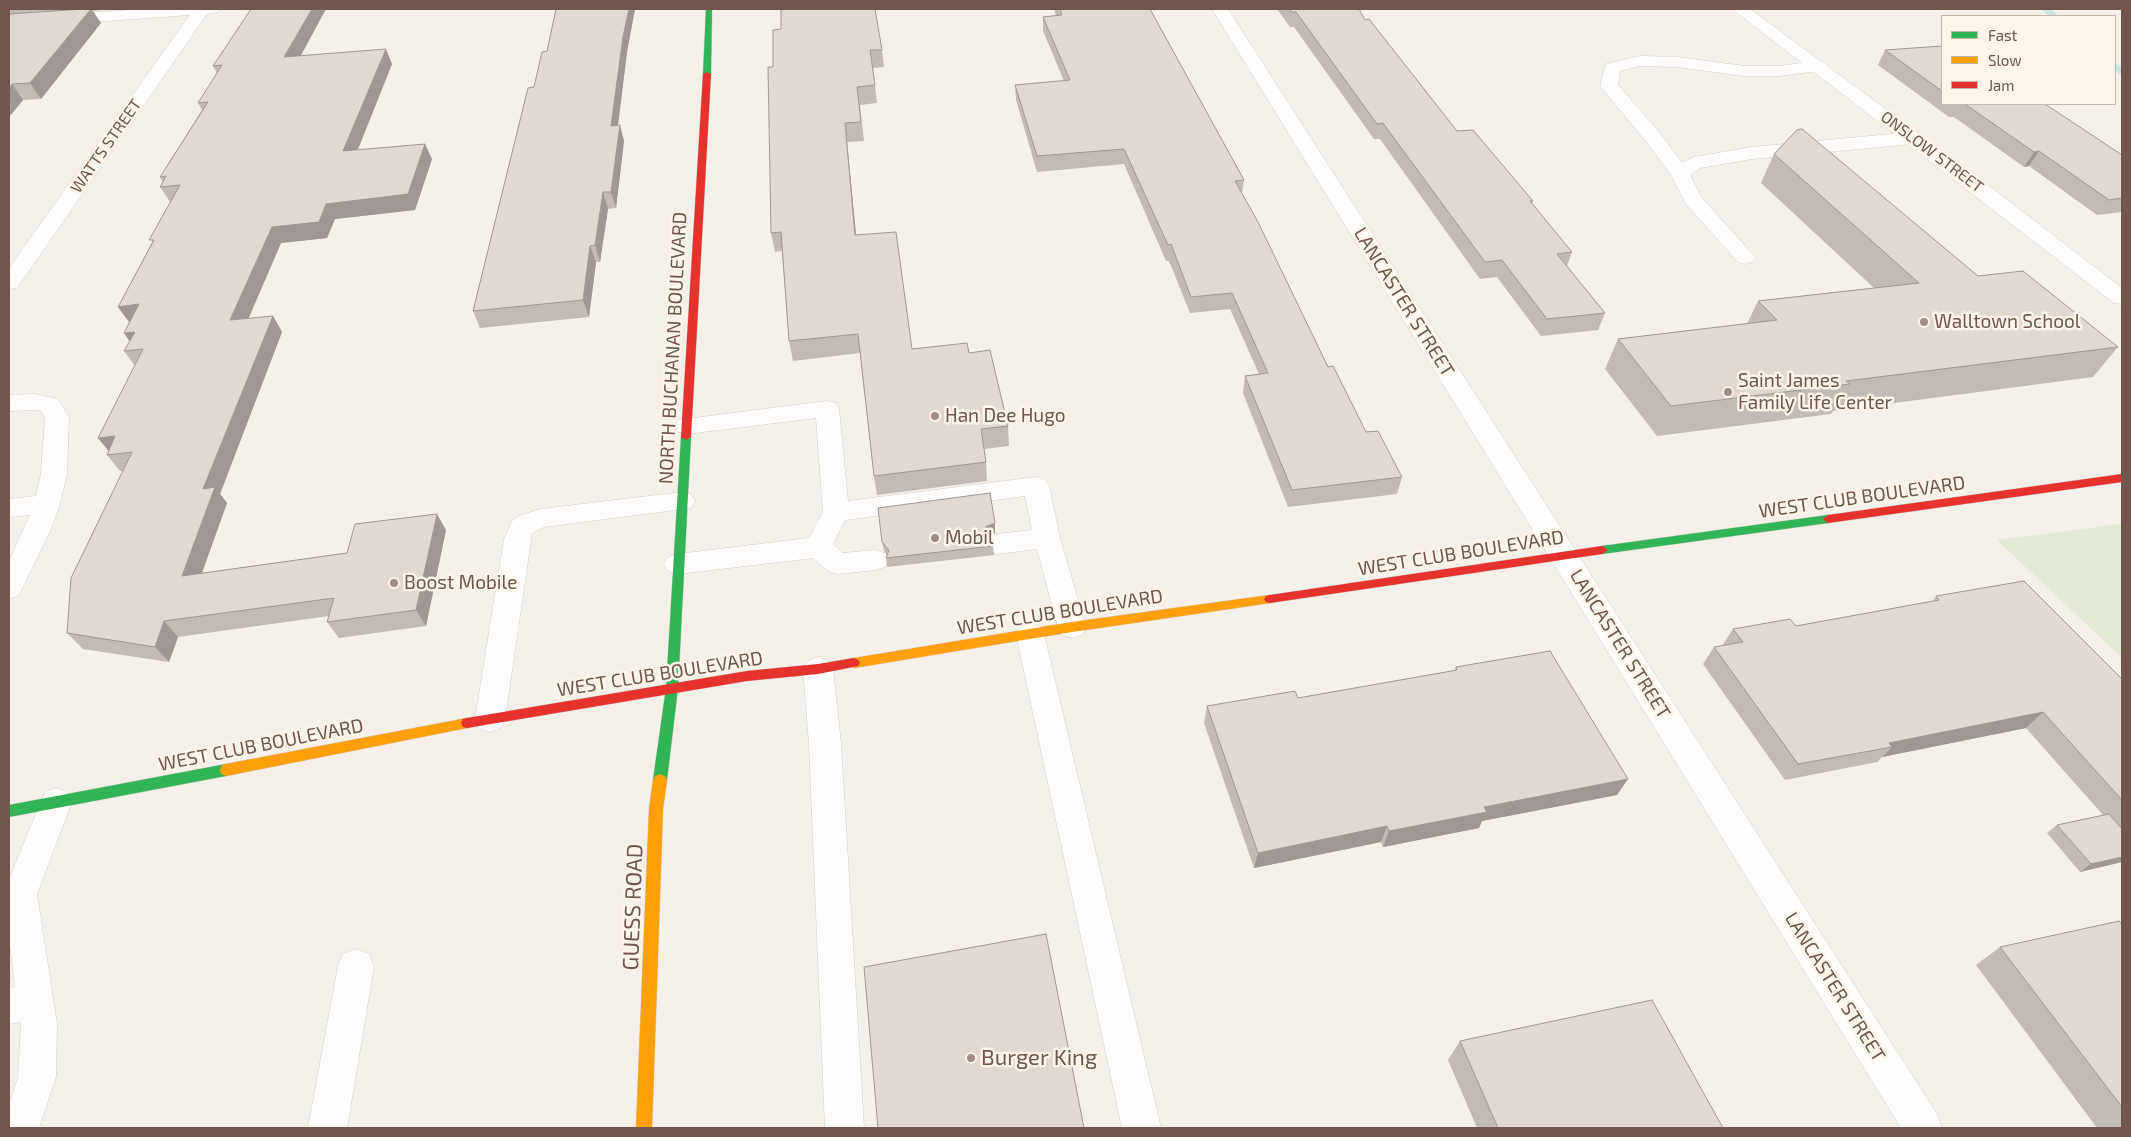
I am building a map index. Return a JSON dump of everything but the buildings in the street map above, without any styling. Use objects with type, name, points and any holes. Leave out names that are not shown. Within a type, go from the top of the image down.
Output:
[{"type":"street","points":[[9,23],[206,9]]},
{"type":"street","name":"WATTS STREET","points":[[9,283],[206,9]]},
{"type":"street","name":"NORTH BUCHANAN BOULEVARD","points":[[672,688],[708,9]]},
{"type":"street","name":"LANCASTER STREET","points":[[1220,9],[1923,1128]]},
{"type":"street","name":"ONSLOW STREET","points":[[1740,9],[1818,66],[2122,298]]},
{"type":"street","points":[[1745,258],[1693,200],[1680,174],[1652,136],[1609,86],[1612,68],[1640,60],[1677,62],[1744,70],[1779,71],[1818,66]]},
{"type":"street","points":[[1680,174],[1694,163],[1752,153],[1913,138]]},
{"type":"street","points":[[9,403],[35,402],[49,406],[57,418],[54,474],[47,504],[39,527],[9,588]]},
{"type":"street","points":[[687,426],[827,409],[836,512],[818,547]]},
{"type":"street","name":"WEST CLUB BOULEVARD","points":[[9,811],[490,719],[748,676],[818,668],[1072,627],[1564,555],[2122,478]]},
{"type":"street","points":[[836,512],[1036,486],[1047,538],[1072,627]]},
{"type":"street","points":[[490,719],[517,539],[522,528],[540,518],[682,502]]},
{"type":"street","points":[[9,508],[47,504]]},
{"type":"street","points":[[997,544],[1047,538]]},
{"type":"street","points":[[678,564],[818,547],[838,564],[875,560]]},
{"type":"street","points":[[1030,634],[1142,1128]]},
{"type":"street","points":[[818,668],[824,743],[845,1128]]},
{"type":"street","name":"GUESS ROAD","points":[[644,1128],[656,809],[672,688]]},
{"type":"street","points":[[20,1128],[37,1077],[39,1024],[22,1004],[20,894],[56,802]]},
{"type":"street","points":[[327,1128],[356,966]]},
{"type":"green space","points":[[2122,524],[2122,658],[1997,540]]},
{"type":"waterway","points":[[2046,9],[2053,15]]},
{"type":"waterway","points":[[2116,67],[2122,72]]},
{"type":"traffic: fast","points":[[707,74],[709,9]]},
{"type":"traffic: fast","points":[[660,780],[672,688],[686,437]]},
{"type":"traffic: fast","points":[[1602,550],[1828,519]]},
{"type":"traffic: fast","points":[[9,811],[226,770]]},
{"type":"traffic: slow","points":[[854,663],[1072,627],[1270,599]]},
{"type":"traffic: slow","points":[[226,770],[467,723]]},
{"type":"traffic: slow","points":[[644,1128],[656,809],[660,780]]},
{"type":"traffic: jam","points":[[686,437],[707,74]]},
{"type":"traffic: jam","points":[[1828,519],[2122,478]]},
{"type":"traffic: jam","points":[[1270,599],[1602,550]]},
{"type":"traffic: jam","points":[[467,723],[747,676],[818,669],[854,663]]},
{"type":"place","name":"Walltown School","points":[[1924,322]]},
{"type":"place","name":"Saint James Family Life Center","points":[[1728,392]]},
{"type":"place","name":"Han Dee Hugo","points":[[935,416]]},
{"type":"place","name":"Mobil","points":[[935,538]]},
{"type":"place","name":"Boost Mobile","points":[[394,583]]},
{"type":"place","name":"Burger King","points":[[971,1058]]}]
